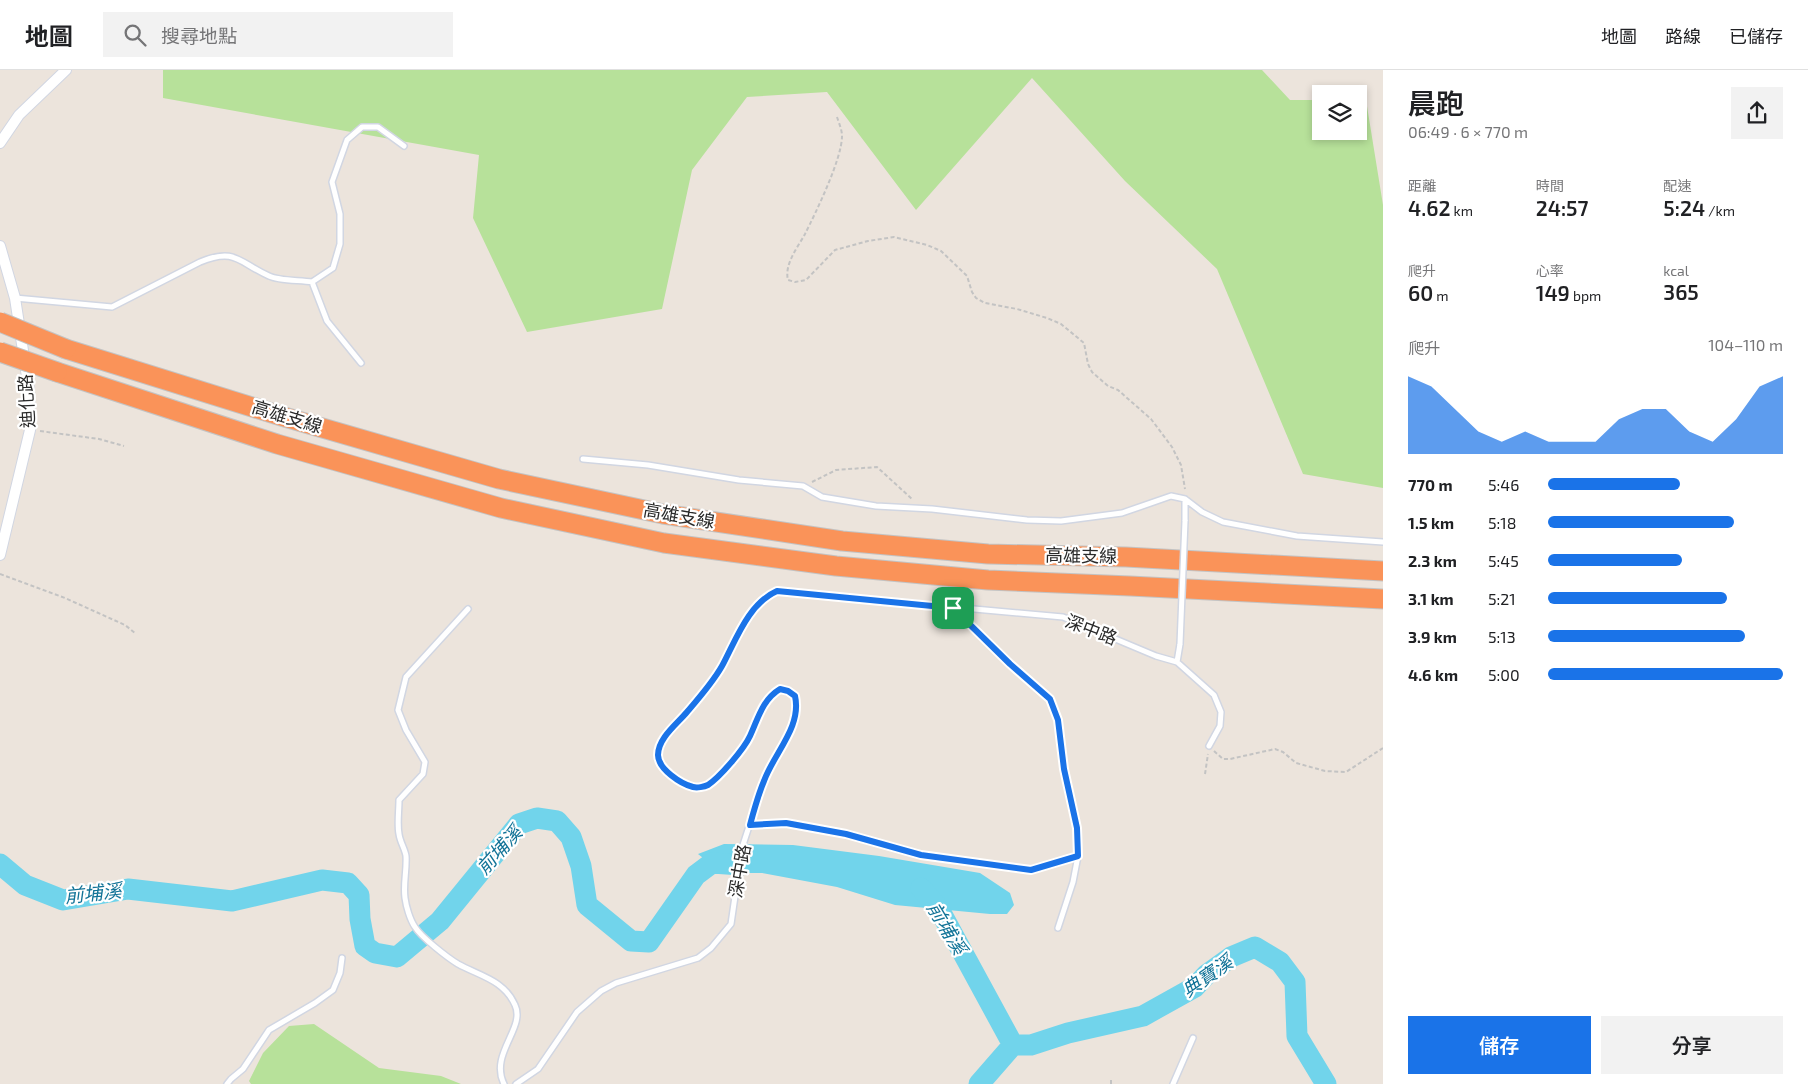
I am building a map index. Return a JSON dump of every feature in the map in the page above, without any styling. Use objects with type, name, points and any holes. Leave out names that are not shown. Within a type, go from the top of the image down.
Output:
[{"type":"highway","name":"高雄支線","points":[[0,322],[66,348],[281,416],[499,479],[663,514],[842,542],[988,554],[1126,557],[1383,571]]},
{"type":"highway","name":"高雄支線","points":[[0,352],[277,444],[491,505],[664,542],[836,566],[988,580],[1383,599]]},
{"type":"street","points":[[0,143],[19,115],[66,70]]},
{"type":"street","name":"迪化路","points":[[0,246],[15,298],[29,390],[30,430],[0,555]]},
{"type":"lane","points":[[15,298],[112,308],[200,262],[214,256],[226,255],[247,263],[270,277],[312,282],[333,268],[340,244],[340,214],[332,182],[347,140],[362,127],[373,126],[378,127],[404,146]]},
{"type":"lane","points":[[312,282],[327,321],[361,362]]},
{"type":"lane","points":[[583,459],[648,465],[740,480],[803,486],[822,497],[876,506],[922,508],[1027,520],[1061,521],[1122,513],[1171,496],[1186,499],[1202,512],[1223,522],[1297,536],[1383,542]]},
{"type":"lane","points":[[1177,662],[1180,644],[1186,499]]},
{"type":"lane","name":"深中路","points":[[516,1084],[538,1069],[577,1012],[601,991],[616,983],[698,958],[711,948],[731,924],[742,848],[764,780],[795,720],[797,706],[795,696],[788,691],[780,689],[773,693],[761,710],[750,737],[719,776],[706,786],[694,787],[668,774],[658,755],[662,740],[688,711],[716,674],[736,636],[765,597],[777,591],[1063,617],[1156,656],[1177,662],[1214,695],[1221,712],[1220,726],[1209,746]]},
{"type":"lane","points":[[953,608],[1010,664],[1050,699],[1058,720],[1064,769],[1077,828],[1078,856],[1073,882],[1058,928]]},
{"type":"lane","points":[[468,609],[406,677],[398,710],[406,730],[425,762],[422,774],[399,800],[399,835],[406,854],[405,899],[414,927],[458,964],[485,975],[505,989],[516,1006],[516,1025],[504,1048],[501,1063],[500,1076],[504,1084]]},
{"type":"lane","points":[[750,825],[786,823],[846,834],[921,855],[1031,870],[1078,856]]},
{"type":"lane","points":[[227,1084],[231,1078],[243,1069],[269,1030],[316,1003],[333,990],[340,974],[342,958]]},
{"type":"lane","points":[[1174,1084],[1193,1038]]},
{"type":"path","points":[[837,117],[842,134],[841,143],[833,169],[814,216],[786,272],[788,280],[795,282],[806,280],[835,250],[868,241],[894,237],[927,245],[941,251],[968,276],[972,292],[976,298],[985,303],[1017,309],[1047,318],[1061,324],[1084,343],[1088,364],[1092,372],[1108,386],[1118,390],[1151,419],[1172,447],[1181,465],[1186,499]]},
{"type":"path","points":[[30,430],[100,439],[124,446]]},
{"type":"path","points":[[803,486],[836,470],[877,467],[922,508]]},
{"type":"path","points":[[0,574],[65,598],[124,625],[135,633]]},
{"type":"path","points":[[1209,746],[1223,759],[1275,749],[1283,752],[1296,763],[1325,771],[1346,772],[1383,748]]},
{"type":"path","points":[[1205,774],[1209,746]]},
{"type":"green space","points":[[163,70],[1262,70],[1290,100],[1312,100],[1312,140],[1367,140],[1367,106],[1383,205],[1383,488],[1303,474],[1217,269],[1125,181],[1032,78],[916,210],[827,92],[747,97],[692,170],[662,309],[527,332],[473,218],[479,155],[163,98]]},
{"type":"green space","points":[[314,1024],[379,1068],[441,1076],[461,1084],[251,1084],[249,1081],[263,1053],[289,1026]]},
{"type":"water","points":[[724,844],[793,845],[879,856],[980,873],[1010,893],[1014,905],[1007,914],[990,914],[895,905],[837,887],[762,873],[722,873],[698,854]]},
{"type":"waterway","name":"前埔溪","points":[[0,864],[25,885],[63,900],[128,889],[232,901],[322,880],[348,883],[359,895],[360,919],[365,946],[375,953],[397,957],[440,921],[519,824],[537,818],[557,821],[571,837],[581,866],[587,905],[631,941],[649,942],[696,875],[712,863],[741,865]]},
{"type":"waterway","name":"前埔溪","points":[[921,888],[939,909],[1013,1045]]},
{"type":"waterway","name":"典寶溪","points":[[979,1084],[1013,1045],[1031,1045],[1068,1033],[1143,1016],[1195,987],[1206,975],[1231,957],[1255,947],[1280,962],[1295,982],[1297,1036],[1326,1084]]},
{"type":"route","points":[[777,591],[953,608],[1010,664],[1050,699],[1058,720],[1064,769],[1077,828],[1078,856],[1031,870],[921,855],[846,834],[786,823],[750,825],[764,780],[795,720],[797,706],[795,696],[788,691],[780,689],[773,693],[761,710],[750,737],[719,776],[706,786],[694,787],[681,782],[668,774],[660,762],[658,755],[662,740],[707,688],[721,668],[736,636],[765,597],[777,591]]}]
